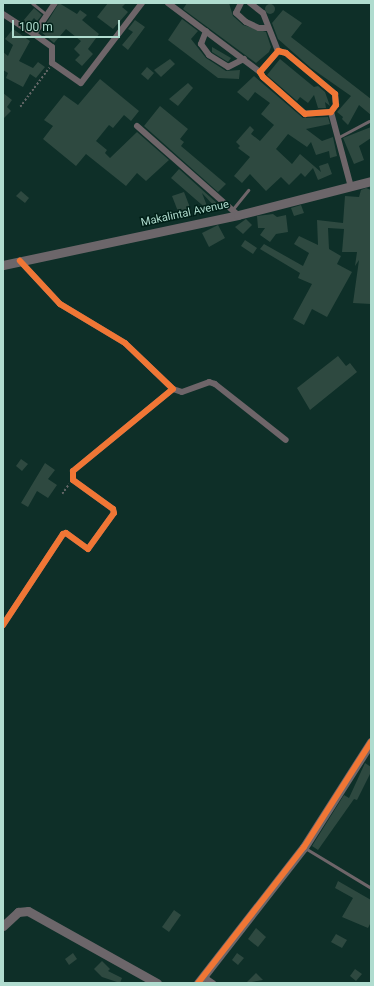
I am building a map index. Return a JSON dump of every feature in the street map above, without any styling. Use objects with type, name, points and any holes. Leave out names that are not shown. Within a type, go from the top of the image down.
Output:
[{"type":"street","points":[[34,34],[55,3]]},
{"type":"street","points":[[3,14],[52,47],[52,63],[82,83],[142,3]]},
{"type":"street","points":[[168,3],[244,59],[305,114],[331,112]]},
{"type":"street","points":[[240,3],[236,13],[246,22],[259,28],[268,28]]},
{"type":"street","points":[[250,3],[263,13],[278,51]]},
{"type":"street","points":[[206,31],[201,44],[209,55],[228,67],[244,59]]},
{"type":"street","points":[[260,72],[278,51]]},
{"type":"street","points":[[278,51],[286,53],[335,94],[336,105],[331,112]]},
{"type":"street","points":[[331,112],[352,187]]},
{"type":"street","points":[[137,126],[235,213]]},
{"type":"street","name":"Makalintal Avenue","points":[[3,265],[352,187],[371,181]]},
{"type":"street","points":[[20,261],[39,284],[60,304],[125,343],[173,389],[182,392],[209,382],[215,384],[286,440]]},
{"type":"street","points":[[3,625],[63,534],[88,549],[114,513],[113,509],[73,480],[73,471],[173,389]]},
{"type":"street","points":[[212,983],[201,980],[304,847],[371,742]]},
{"type":"street","points":[[3,926],[18,912],[28,911],[157,983]]},
{"type":"lane","points":[[32,3],[47,15]]},
{"type":"lane","points":[[338,138],[369,121]]},
{"type":"lane","points":[[235,213],[248,190]]},
{"type":"lane","points":[[304,847],[371,888]]},
{"type":"path","points":[[20,106],[52,63]]},
{"type":"path","points":[[62,494],[73,480]]},
{"type":"building","points":[[59,3],[77,14],[80,10],[87,15],[82,20],[99,34],[88,49],[93,54],[82,66],[75,60],[80,55],[74,49],[81,41],[66,29],[54,43],[41,32]]},
{"type":"building","points":[[108,3],[126,3],[122,7],[128,12],[113,29],[97,17]]},
{"type":"building","points":[[187,3],[229,3],[233,16],[243,25],[266,32],[271,47],[269,52],[256,63],[183,9]]},
{"type":"building","points":[[270,4],[275,9],[270,14],[265,9]]},
{"type":"building","points":[[34,8],[42,15],[37,21],[34,18],[28,25],[23,21]]},
{"type":"building","points":[[283,10],[302,23],[291,37],[371,99],[371,115],[359,105],[348,125],[342,119],[343,117],[337,112],[351,96],[311,68],[278,39],[272,23]]},
{"type":"building","points":[[182,19],[198,31],[191,39],[206,58],[226,71],[240,70],[239,79],[218,78],[168,40]]},
{"type":"building","points":[[135,20],[145,27],[128,50],[122,45],[133,32],[128,29]]},
{"type":"building","points":[[13,29],[30,41],[19,61],[33,68],[38,62],[45,67],[36,78],[30,74],[23,87],[6,78],[8,73],[3,70],[3,52],[8,56],[13,45],[5,39]]},
{"type":"building","points":[[212,47],[231,58],[228,62],[212,52]]},
{"type":"building","points":[[170,59],[175,64],[161,77],[154,70]]},
{"type":"building","points":[[280,59],[314,87],[318,86],[325,92],[330,106],[325,102],[326,108],[318,108],[314,95],[308,103],[300,97],[297,101],[267,75]]},
{"type":"building","points":[[147,67],[154,73],[148,80],[141,74]]},
{"type":"building","points":[[254,76],[303,118],[328,117],[330,124],[306,129],[322,141],[333,137],[337,156],[330,158],[329,151],[316,155],[311,142],[307,147],[288,134],[276,149],[292,164],[300,154],[321,172],[319,166],[328,163],[332,174],[318,180],[313,168],[305,177],[301,173],[289,185],[281,177],[266,191],[250,174],[242,183],[234,176],[250,157],[238,148],[240,146],[236,142],[250,126],[254,130],[251,134],[260,141],[274,125],[261,114],[270,103],[255,92],[248,101],[237,92]]},
{"type":"building","points":[[100,79],[139,111],[131,121],[124,115],[113,128],[109,125],[96,141],[107,150],[105,153],[110,158],[137,132],[169,160],[146,181],[137,173],[126,186],[86,154],[76,166],[43,139],[53,126],[44,120],[64,95],[78,105]]},
{"type":"building","points":[[188,83],[193,88],[178,106],[169,99]]},
{"type":"building","points":[[3,93],[12,100],[7,107],[11,111],[3,119]]},
{"type":"building","points":[[160,106],[188,129],[180,139],[184,142],[181,146],[226,184],[218,192],[144,126]]},
{"type":"building","points":[[371,127],[371,138],[359,146],[364,160],[354,164],[343,138]]},
{"type":"building","points":[[179,169],[219,205],[216,208],[202,193],[209,211],[171,178]]},
{"type":"building","points":[[366,188],[371,190],[371,304],[353,303],[359,260],[355,266],[357,252],[342,252],[344,229],[328,228],[329,249],[341,256],[337,264],[352,272],[327,317],[312,309],[304,325],[293,319],[312,284],[298,278],[300,273],[260,249],[264,244],[303,266],[309,253],[294,244],[299,236],[318,245],[317,220],[343,223],[345,196],[359,197],[361,190]]},
{"type":"building","points":[[21,191],[29,198],[25,203],[16,196]]},
{"type":"building","points":[[184,192],[191,210],[179,214],[172,196]]},
{"type":"building","points":[[301,205],[304,213],[294,216],[291,208]]},
{"type":"building","points":[[273,214],[277,217],[286,215],[288,232],[276,234],[270,242],[260,235],[265,228],[258,228],[257,216]]},
{"type":"building","points":[[246,219],[252,225],[243,234],[235,227]]},
{"type":"building","points":[[218,225],[225,238],[209,247],[202,233]]},
{"type":"building","points":[[245,240],[257,248],[253,254],[241,246]]},
{"type":"building","points":[[338,356],[346,366],[350,363],[357,372],[310,410],[297,388]]},
{"type":"building","points":[[21,459],[28,464],[22,471],[16,466]]},
{"type":"building","points":[[45,463],[55,470],[48,479],[57,485],[48,498],[37,491],[28,507],[21,503]]},
{"type":"building","points":[[365,763],[371,767],[371,772],[357,800],[354,799],[318,850],[312,846],[344,795],[349,798]]},
{"type":"building","points":[[338,881],[371,900],[371,922],[368,928],[342,917],[353,898],[335,888]]},
{"type":"building","points":[[174,910],[181,915],[169,932],[162,927]]},
{"type":"building","points":[[256,928],[266,937],[258,947],[248,939]]},
{"type":"building","points":[[336,934],[347,940],[342,948],[331,942]]},
{"type":"building","points":[[73,953],[77,959],[69,965],[65,959]]},
{"type":"building","points":[[237,953],[244,958],[238,965],[232,960]]},
{"type":"building","points":[[102,961],[110,969],[108,971],[122,978],[120,983],[102,977],[94,969]]},
{"type":"building","points":[[355,969],[362,974],[356,981],[350,976]]},
{"type":"building","points":[[256,973],[263,980],[246,983]]},
{"type":"cycle path","points":[[278,51],[286,53],[335,94],[336,105],[331,112],[305,114],[263,77],[260,72],[278,51]]},
{"type":"cycle path","points":[[3,625],[63,534],[66,533],[88,549],[114,513],[113,509],[73,480],[73,471],[173,389],[125,343],[60,304],[20,261]]},
{"type":"cycle path","points":[[198,983],[304,847],[371,742]]}]
